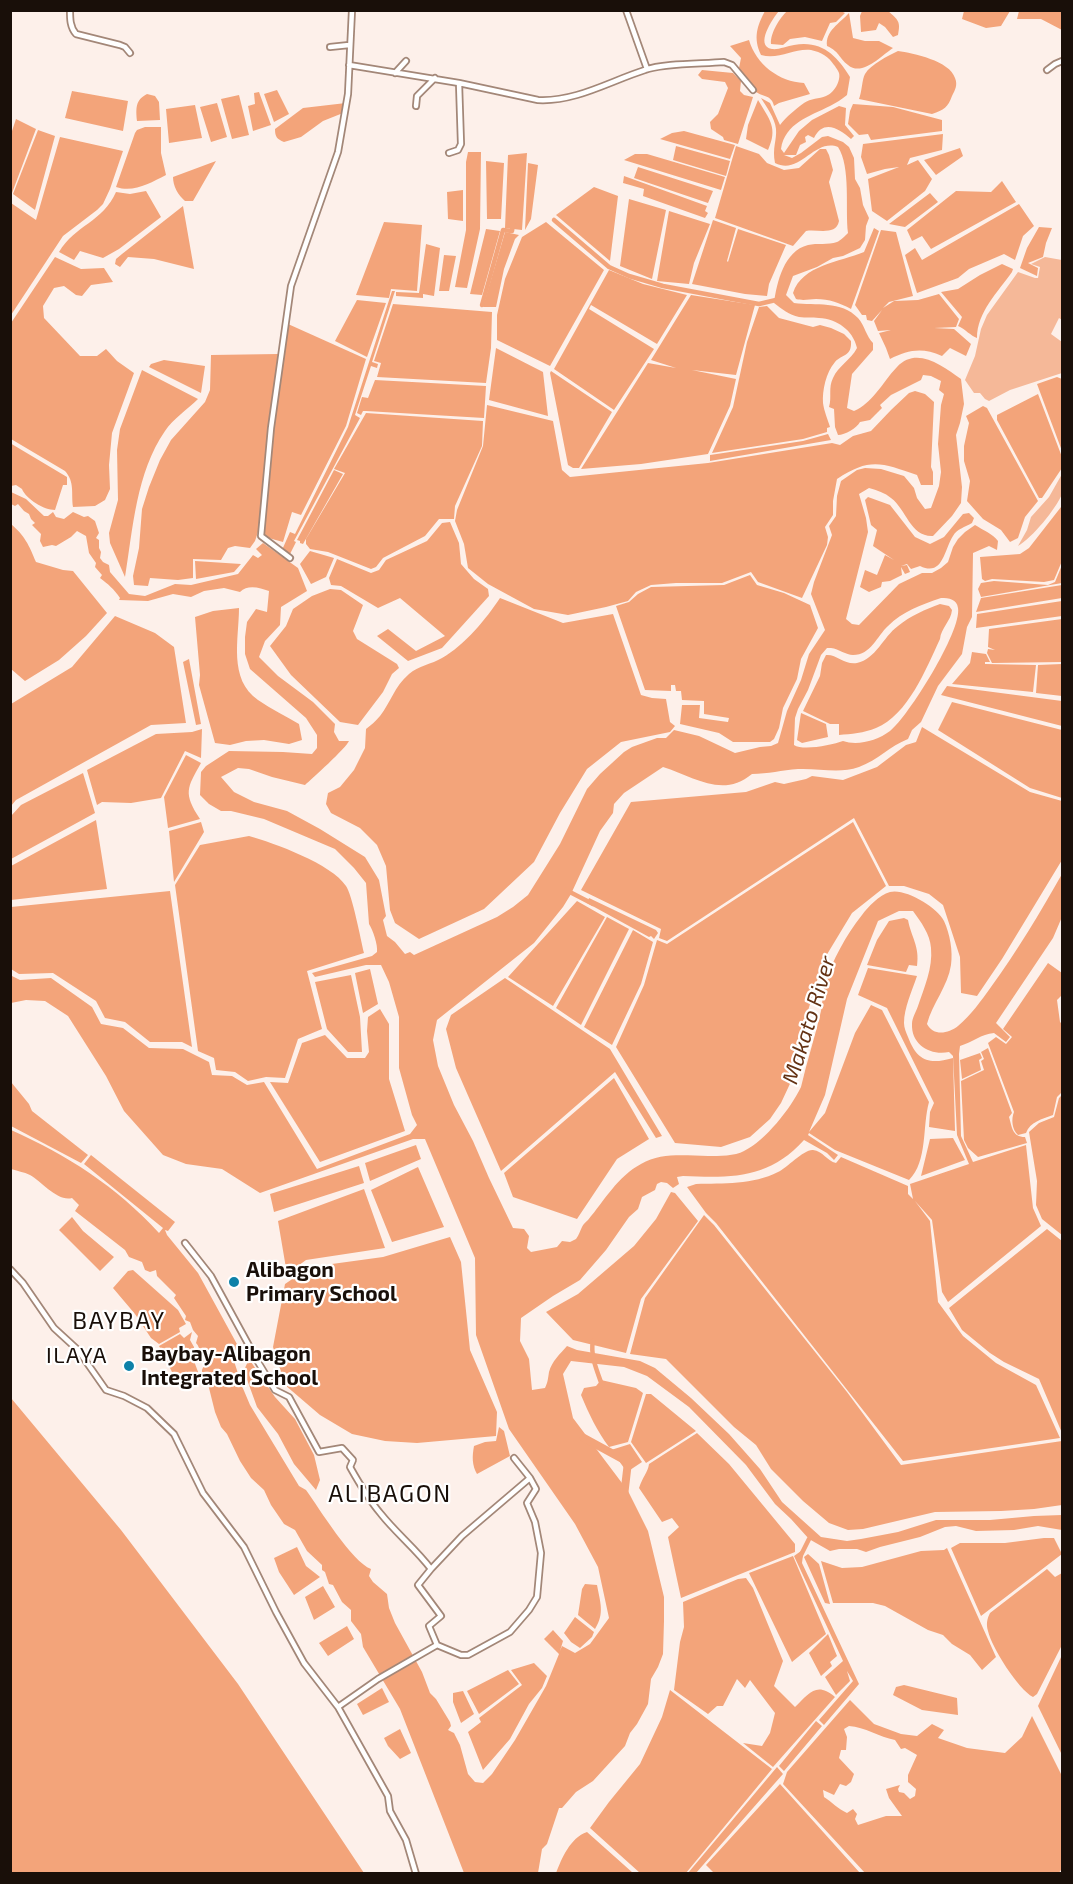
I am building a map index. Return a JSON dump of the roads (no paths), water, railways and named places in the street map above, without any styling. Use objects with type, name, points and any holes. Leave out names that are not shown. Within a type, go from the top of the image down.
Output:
[{"type":"street","points":[[70,10],[70,19],[76,34],[120,45],[130,53]]},
{"type":"street","points":[[290,558],[263,538],[261,533],[271,428],[291,286],[338,152],[348,94],[352,10]]},
{"type":"street","points":[[626,10],[647,69]]},
{"type":"street","points":[[330,47],[349,45]]},
{"type":"street","points":[[395,72],[406,61]]},
{"type":"street","points":[[1047,70],[1062,61]]},
{"type":"street","points":[[349,65],[435,78],[527,98],[552,101],[590,91],[647,69],[724,62],[732,64],[753,90]]},
{"type":"street","points":[[416,106],[417,96],[435,78]]},
{"type":"street","points":[[449,153],[458,150],[461,144],[459,83]]},
{"type":"street","points":[[185,1243],[211,1276],[275,1390],[289,1397],[319,1452],[342,1448],[354,1460],[351,1467],[358,1482],[381,1514],[418,1552],[431,1569]]},
{"type":"street","points":[[10,1269],[23,1283],[54,1328],[78,1350],[106,1390],[147,1408],[174,1434],[203,1493],[244,1546],[304,1663],[338,1707],[388,1796],[390,1810],[406,1840],[416,1874]]},
{"type":"street","points":[[514,1458],[530,1478],[536,1489],[527,1503],[535,1522],[541,1553],[537,1597],[510,1632],[468,1655],[461,1655],[437,1645],[429,1626],[441,1616],[418,1585],[462,1536],[530,1478]]},
{"type":"street","points":[[338,1707],[378,1679],[437,1645]]},
{"type":"waterway","points":[[554,220],[609,267],[629,276],[663,286],[759,304],[780,299]]},
{"type":"waterway","points":[[482,305],[503,230],[512,231],[513,224]]},
{"type":"waterway","points":[[566,890],[593,904]]},
{"type":"waterway","points":[[593,1341],[593,1357],[602,1385]]},
{"type":"waterway","points":[[584,1438],[628,1462],[624,1496]]},
{"type":"waterway","points":[[800,1557],[809,1539]]},
{"type":"place","name":"Alibagon Primary School","points":[[234,1282]]},
{"type":"place","name":"Baybay-Alibagon Integrated School","points":[[129,1366]]},
{"type":"district","name":"BAYBAY","points":[[119,1321]]},
{"type":"district","name":"ILAYA","points":[[77,1356]]},
{"type":"district","name":"ALIBAGON","points":[[390,1494]]},
{"type":"water label","name":"Makato River","points":[[809,1020]]}]
